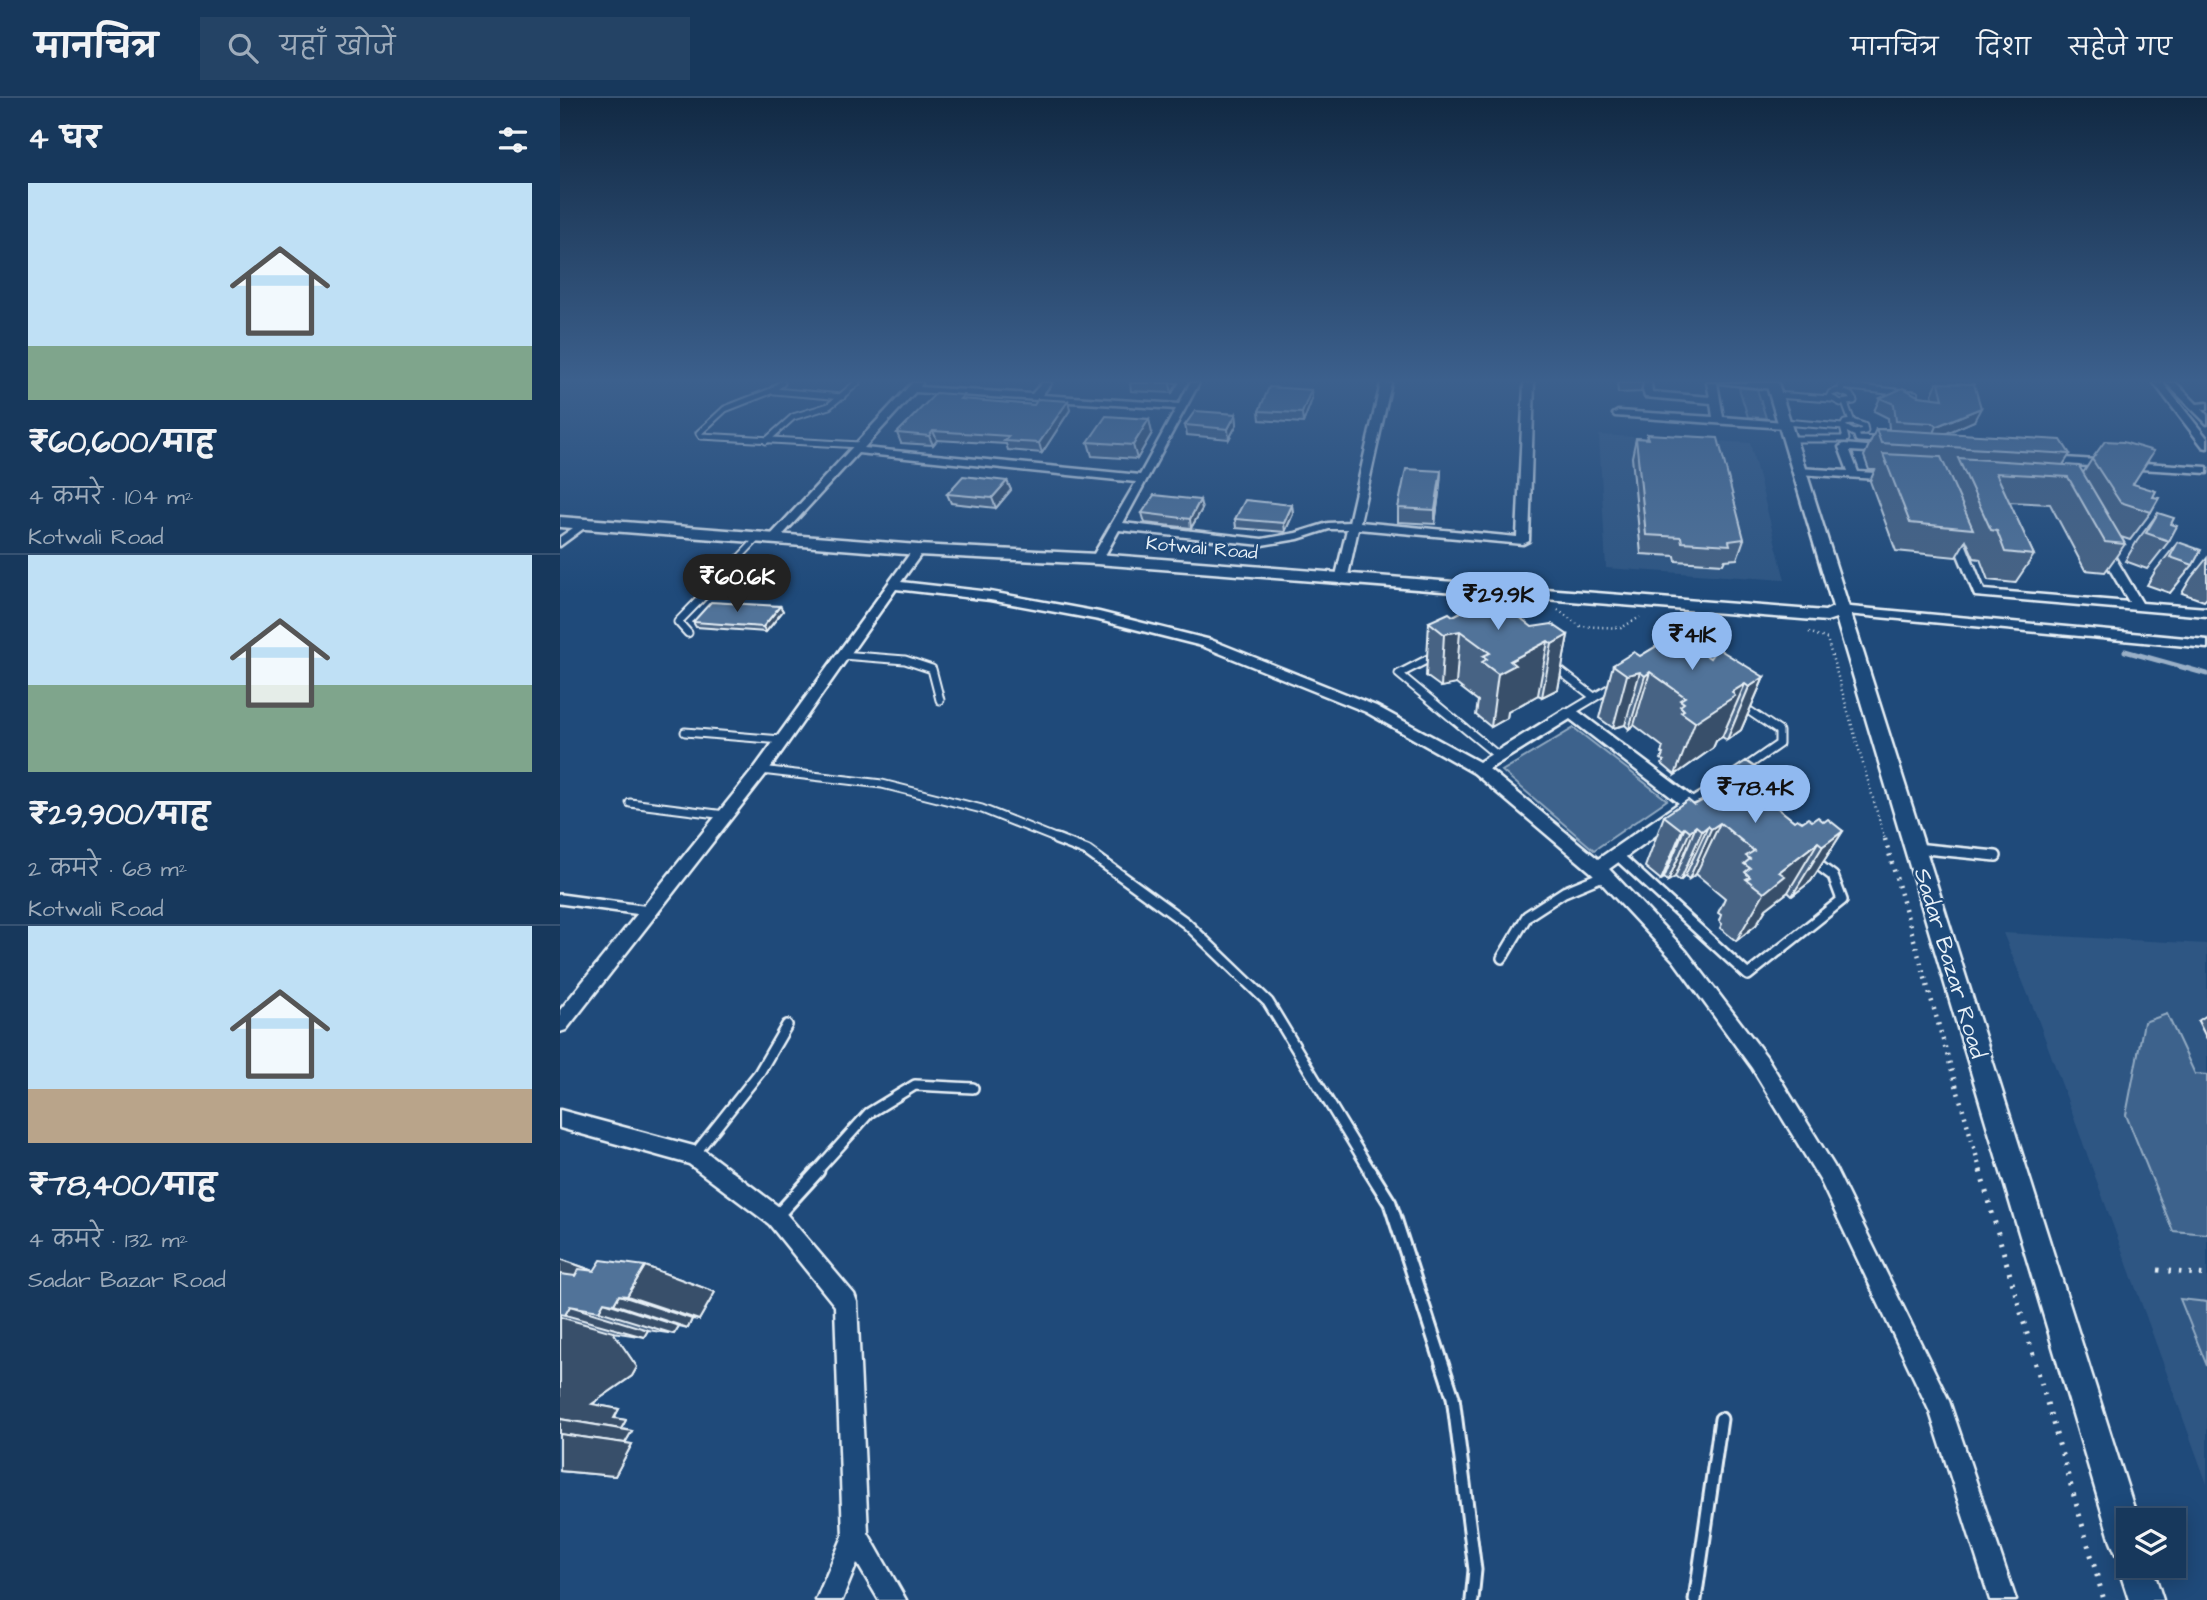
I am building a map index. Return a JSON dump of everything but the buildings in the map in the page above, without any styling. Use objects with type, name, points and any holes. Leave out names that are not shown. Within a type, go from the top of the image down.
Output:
[{"type":"street","points":[[765,538],[852,453]]},
{"type":"street","points":[[914,453],[1143,478]]},
{"type":"street","points":[[1097,559],[1157,453]]},
{"type":"street","points":[[1341,580],[1369,453]]},
{"type":"street","points":[[1116,526],[1262,542],[1298,536],[1328,526],[1352,525],[1524,541],[1527,453]]},
{"type":"street","name":"Sadar Bazar Road","points":[[1793,453],[2118,1508]]},
{"type":"street","points":[[1845,453],[1854,474]]},
{"type":"street","points":[[2035,459],[2207,470]]},
{"type":"street","points":[[2049,460],[2061,479]]},
{"type":"street","points":[[1798,471],[1907,478]]},
{"type":"street","points":[[1949,518],[1979,593],[2207,612]]},
{"type":"street","name":"Kotwali Road","points":[[560,522],[918,550],[1097,559],[1827,616],[1840,610]]},
{"type":"street","points":[[560,543],[583,524]]},
{"type":"street","points":[[2095,535],[2138,606]]},
{"type":"street","points":[[560,1024],[761,770],[918,550]]},
{"type":"street","points":[[891,585],[990,596],[1099,616],[1206,643],[1371,709],[1479,769],[1601,872],[1680,956],[1759,1062],[1827,1173],[1941,1409],[2003,1600]]},
{"type":"street","points":[[1840,610],[2207,644]]},
{"type":"street","points":[[1479,769],[1497,755],[1570,712],[1690,803],[1616,854],[1601,872]]},
{"type":"street","points":[[560,1119],[694,1155],[776,1217],[846,1302],[856,1536],[829,1600]]},
{"type":"street","points":[[856,1536],[893,1600]]},
{"type":"street","points":[[2139,1578],[2146,1600]]},
{"type":"lane","points":[[688,633],[678,622],[765,538]]},
{"type":"lane","points":[[1443,651],[1399,674],[1497,755]]},
{"type":"lane","points":[[842,655],[905,660],[932,669],[940,700]]},
{"type":"lane","points":[[1550,663],[1594,697]]},
{"type":"lane","points":[[1570,712],[1618,683]]},
{"type":"lane","points":[[1690,803],[1779,744],[1779,731],[1733,700]]},
{"type":"lane","points":[[685,732],[782,740]]},
{"type":"lane","points":[[761,770],[882,784],[932,796],[982,809],[1087,851],[1186,923],[1268,1002],[1390,1203],[1453,1397],[1475,1570],[1472,1600]]},
{"type":"lane","points":[[1716,788],[1726,796]]},
{"type":"lane","points":[[630,803],[725,815]]},
{"type":"lane","points":[[1915,848],[1996,856]]},
{"type":"lane","points":[[1616,854],[1748,975],[1842,900],[1833,876],[1801,852]]},
{"type":"lane","points":[[1502,958],[1527,916],[1601,872]]},
{"type":"lane","points":[[560,899],[649,911]]},
{"type":"lane","points":[[694,1155],[759,1073],[787,1025]]},
{"type":"lane","points":[[776,1217],[870,1113],[915,1085],[973,1088]]},
{"type":"lane","points":[[1695,1600],[1721,1419]]},
{"type":"path","points":[[2158,1270],[2207,1275]]},
{"type":"shaded area","points":[[1600,453],[1753,453],[1785,580],[1606,568]]},
{"type":"shaded area","points":[[1574,728],[1667,800],[1594,850],[1502,771]]},
{"type":"shaded area","points":[[2003,933],[2207,944],[2207,1484],[2039,1022]]},
{"type":"shaded area","points":[[2167,1014],[2195,1074],[2207,1075],[2207,1234],[2173,1231],[2126,1115],[2144,1022]]},
{"type":"shaded area","points":[[2180,1299],[2207,1302],[2207,1366]]},
{"type":"waterway","points":[[2125,651],[2207,674]]}]
